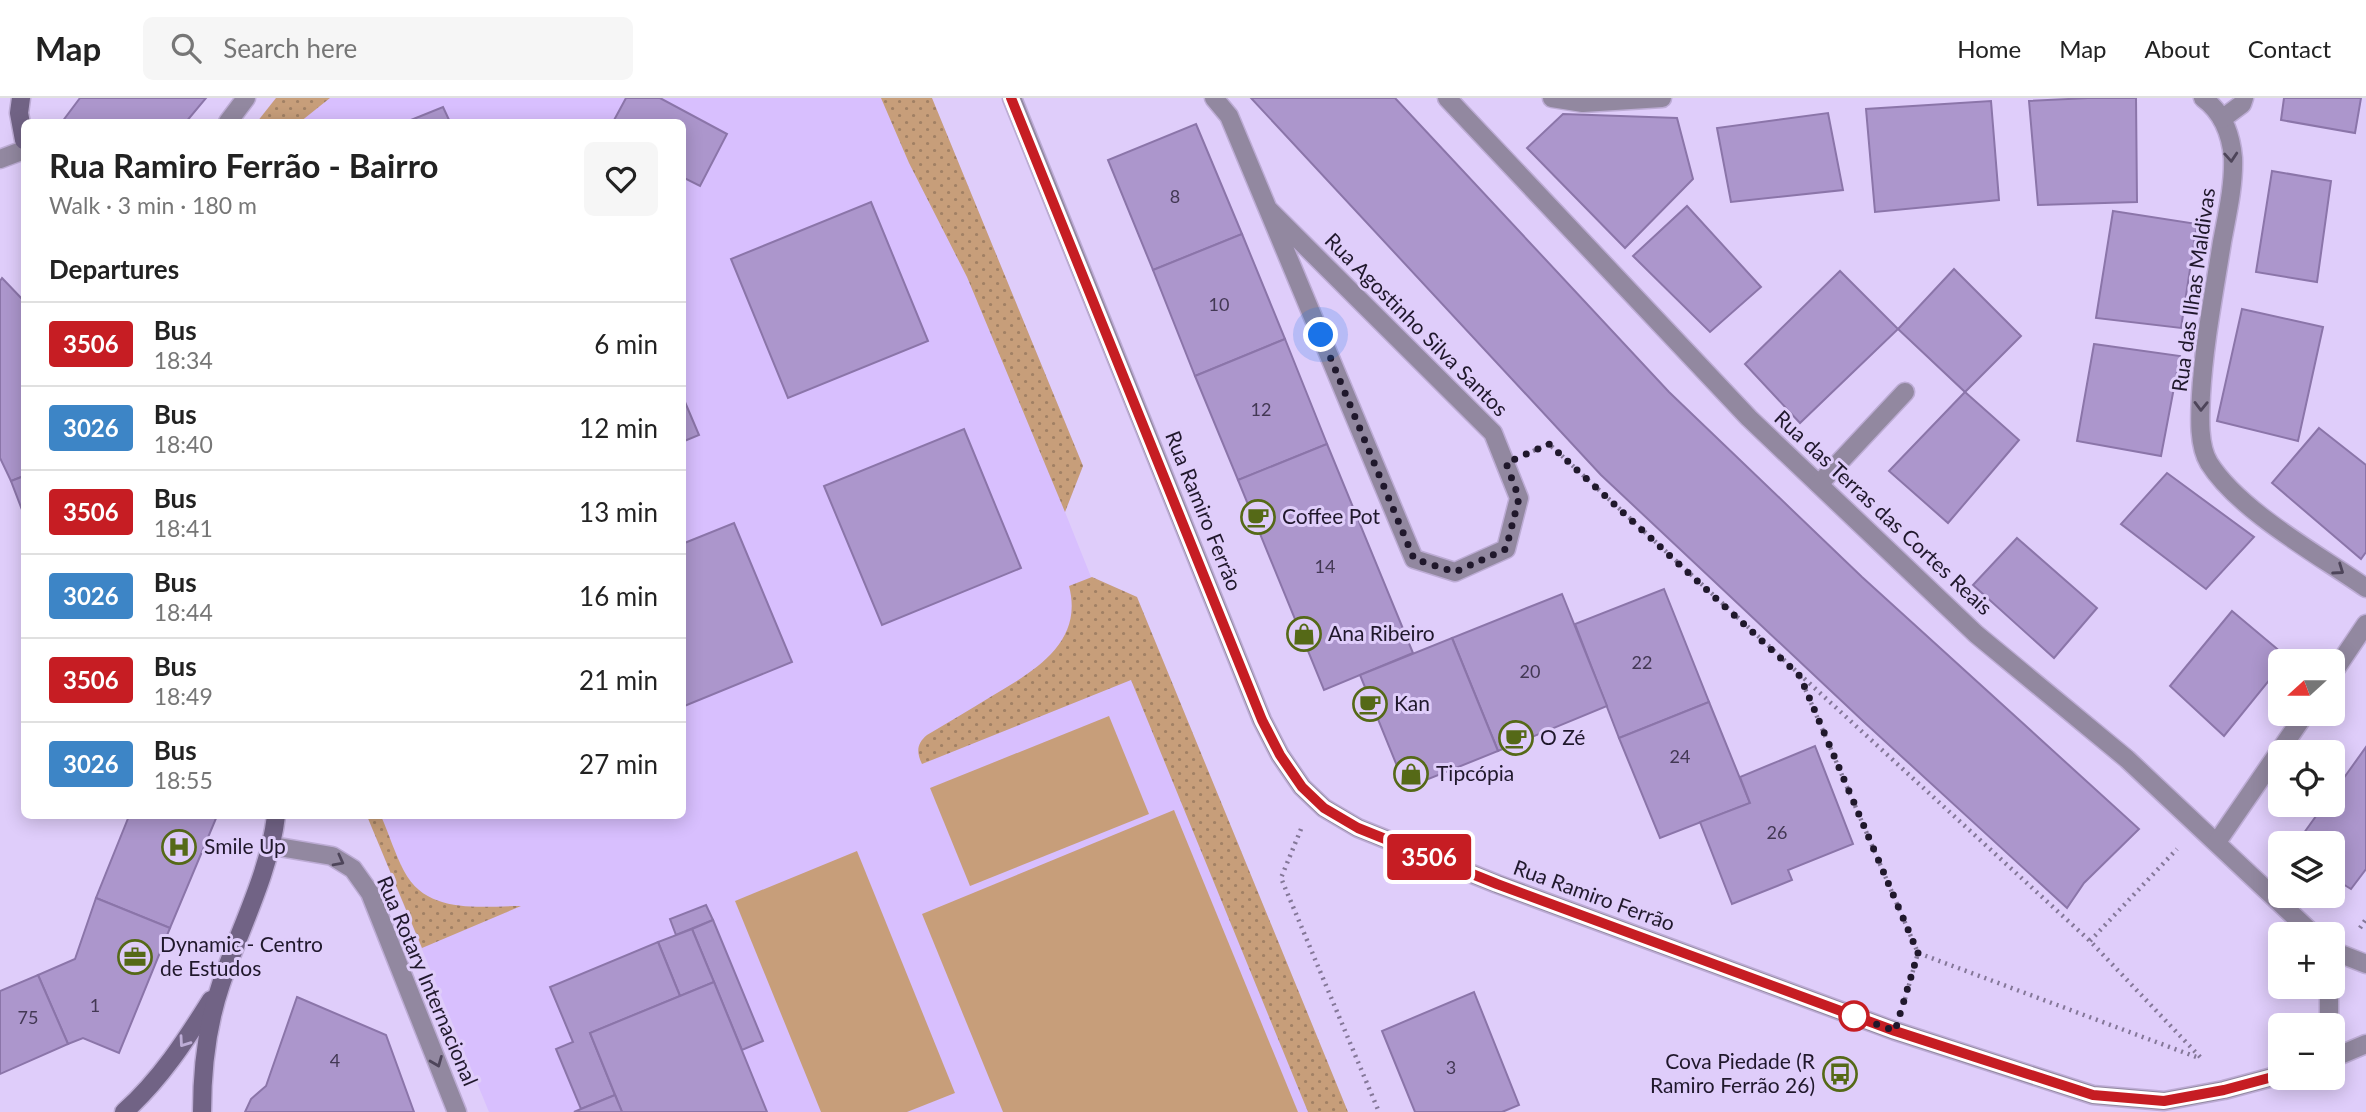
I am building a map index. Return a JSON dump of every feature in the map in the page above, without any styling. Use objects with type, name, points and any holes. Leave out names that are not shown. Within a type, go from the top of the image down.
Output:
[{"type":"street","points":[[21,98],[21,124]]},
{"type":"street","points":[[230,119],[246,98]]},
{"type":"street","name":"Rua Ramiro Ferrão","points":[[1012,98],[1262,720],[1280,755],[1302,787],[1324,808],[1358,828],[1497,884],[1895,1031],[2093,1095],[2164,1101],[2268,1078]]},
{"type":"street","name":"Rua Agostinho Silva Santos","points":[[1214,98],[1229,116],[1414,559],[1455,572],[1506,549],[1519,498],[1493,433],[1269,210]]},
{"type":"street","name":"Rua das Terras das Cortes Reais","points":[[1447,98],[1749,418],[1976,634],[2127,759],[2301,922]]},
{"type":"street","points":[[1552,98],[1583,103],[1662,98]]},
{"type":"street","name":"Rua das Ilhas Maldivas","points":[[2203,98],[2222,119],[2230,138],[2233,158],[2232,187],[2203,359],[2200,414],[2207,461],[2255,512],[2366,588]]},
{"type":"street","points":[[2222,119],[2242,104],[2244,98]]},
{"type":"street","points":[[0,159],[21,151]]},
{"type":"street","points":[[1819,484],[1905,392]]},
{"type":"street","points":[[2345,655],[2366,624]]},
{"type":"street","points":[[2217,842],[2297,726]]},
{"type":"street","points":[[202,1112],[205,1063],[221,985],[273,846],[276,819]]},
{"type":"street","name":"Rua Rotary Internacional","points":[[273,846],[332,856],[353,869],[370,892],[457,1112]]},
{"type":"street","points":[[2345,956],[2366,964]]},
{"type":"street","points":[[124,1112],[155,1082],[185,1042],[221,985]]},
{"type":"street","points":[[2345,1053],[2366,1044]]},
{"type":"path","points":[[1506,463],[1549,444],[2090,942],[2203,1060],[1918,953]]},
{"type":"path","points":[[1800,676],[1918,953],[1895,1031]]},
{"type":"path","points":[[1324,808],[1305,819],[1281,878],[1379,1112]]},
{"type":"path","points":[[2090,942],[2200,825]]},
{"type":"shaded area","points":[[276,98],[932,98],[1083,466],[1065,512],[1091,577],[1137,597],[1348,1112],[489,1112],[368,819],[686,819],[686,119],[259,119]]},
{"type":"shaded area","points":[[276,98],[330,98],[304,119],[259,119]]},
{"type":"shaded area","points":[[881,98],[932,98],[1083,466],[1065,512],[967,277],[909,163]]},
{"type":"shaded area","points":[[1092,577],[1137,597],[1348,1112],[1308,1112],[1131,680],[922,764],[918,748],[927,735],[1024,676],[1052,653],[1069,624],[1072,606],[1069,586]]},
{"type":"shaded area","points":[[1109,716],[1149,814],[970,886],[930,788]]},
{"type":"shaded area","points":[[1174,810],[1298,1112],[1003,1112],[922,914]]},
{"type":"shaded area","points":[[368,819],[382,819],[404,871],[426,895],[455,905],[472,907],[521,906],[422,948]]},
{"type":"shaded area","points":[[857,851],[955,1093],[907,1112],[821,1112],[735,901]]},
{"type":"building","points":[[80,98],[206,98],[188,119],[64,119]]},
{"type":"building","points":[[626,98],[660,98],[727,134],[700,186],[686,179],[686,119],[615,119]]},
{"type":"building","points":[[1251,98],[1395,98],[1669,392],[1862,577],[2139,829],[2084,883],[2067,908],[1601,475]]},
{"type":"building","points":[[2136,98],[2137,202],[2038,205],[2029,101]]},
{"type":"building","points":[[2284,98],[2361,98],[2355,133],[2281,120]]},
{"type":"building","points":[[1991,101],[1999,200],[1875,212],[1866,109]]},
{"type":"building","points":[[443,107],[449,119],[413,119]]},
{"type":"building","points":[[1828,113],[1843,190],[1731,202],[1717,128]]},
{"type":"building","points":[[1563,114],[1677,118],[1693,179],[1625,248],[1527,148]]},
{"type":"building","points":[[1196,124],[1242,234],[1153,270],[1108,160]]},
{"type":"building","points":[[2272,171],[2331,181],[2317,282],[2256,272]]},
{"type":"building","points":[[871,202],[928,341],[788,398],[731,259]]},
{"type":"building","points":[[1687,206],[1761,287],[1710,332],[1633,256]]},
{"type":"building","points":[[2113,211],[2197,224],[2181,328],[2096,318]]},
{"type":"building","points":[[1242,234],[1285,339],[1195,376],[1153,270]]},
{"type":"building","points":[[1954,269],[2021,336],[1965,392],[1898,329]]},
{"type":"building","points":[[1840,271],[1898,329],[1800,423],[1745,364]]},
{"type":"building","points":[[2,278],[21,298],[21,477],[11,481],[0,458]]},
{"type":"building","points":[[2242,309],[2323,327],[2298,441],[2217,421]]},
{"type":"building","points":[[1285,339],[1327,444],[1238,480],[1195,376]]},
{"type":"building","points":[[2094,344],[2180,356],[2161,456],[2077,441]]},
{"type":"building","points":[[1965,392],[2019,440],[1948,523],[1889,471]]},
{"type":"building","points":[[686,404],[699,435],[686,440]]},
{"type":"building","points":[[2319,428],[2366,465],[2366,552],[2361,559],[2272,483]]},
{"type":"building","points":[[964,429],[1021,568],[882,625],[824,486]]},
{"type":"building","points":[[1327,444],[1413,653],[1324,690],[1238,480]]},
{"type":"building","points":[[2167,473],[2254,537],[2206,589],[2121,524]]},
{"type":"building","points":[[21,477],[21,507],[11,481]]},
{"type":"building","points":[[734,523],[792,662],[686,705],[686,542]]},
{"type":"building","points":[[2017,538],[2097,608],[2054,658],[1973,585]]},
{"type":"building","points":[[1664,589],[1709,702],[1619,738],[1575,624]]},
{"type":"building","points":[[1562,594],[1607,706],[1498,751],[1452,638]]},
{"type":"building","points":[[2232,611],[2277,649],[2268,649],[2268,682],[2224,736],[2170,686]]},
{"type":"building","points":[[1452,638],[1498,751],[1406,788],[1360,675]]},
{"type":"building","points":[[1709,702],[1750,803],[1660,838],[1619,738]]},
{"type":"building","points":[[1815,746],[1853,844],[1788,870],[1792,880],[1732,904],[1700,822],[1750,803],[1740,777]]},
{"type":"building","points":[[2366,747],[2366,869],[2351,889],[2345,885],[2345,831],[2305,831],[2315,817],[2345,817],[2345,776]]},
{"type":"building","points":[[128,819],[216,819],[170,928],[96,898]]},
{"type":"building","points":[[96,898],[170,928],[119,1053],[83,1038],[68,1044],[38,975],[75,959]]},
{"type":"building","points":[[706,905],[713,920],[676,935],[670,919]]},
{"type":"building","points":[[713,920],[763,1041],[742,1050],[692,929]]},
{"type":"building","points":[[692,929],[714,982],[680,996],[658,942]]},
{"type":"building","points":[[658,942],[680,996],[590,1033],[615,1095],[581,1109],[556,1049],[573,1042],[550,987]]},
{"type":"building","points":[[38,975],[68,1044],[0,1074],[0,991]]},
{"type":"building","points":[[714,982],[767,1112],[622,1112],[590,1033]]},
{"type":"building","points":[[1474,992],[1519,1105],[1502,1112],[1415,1112],[1382,1031]]},
{"type":"building","points":[[297,997],[386,1035],[414,1112],[245,1112],[251,1099],[266,1086]]},
{"type":"building","points":[[615,1095],[622,1112],[574,1112],[581,1109]]},
{"type":"bus line","name":"3506","points":[[1011,98],[1262,720],[1280,755],[1302,787],[1324,808],[1358,828],[1497,884],[1895,1031],[2093,1095],[2164,1101],[2268,1078]]},
{"type":"place","name":"Coffee Pot","points":[[1258,517]]},
{"type":"place","name":"Ana Ribeiro","points":[[1304,634]]},
{"type":"place","name":"Kan","points":[[1370,704]]},
{"type":"place","name":"O Zé","points":[[1516,738]]},
{"type":"place","name":"Tipcópia","points":[[1411,774]]},
{"type":"place","name":"Smile Up","points":[[179,847]]},
{"type":"place","name":"Dynamic - Centro de Estudos","points":[[135,957]]},
{"type":"place","name":"Cova Piedade (R Ramiro Ferrão 26)","points":[[1840,1074]]},
{"type":"route","points":[[1321,335],[1414,559],[1455,572],[1506,549],[1519,498],[1506,463],[1549,444],[1800,676],[1918,953],[1895,1031],[1854,1016]]}]
